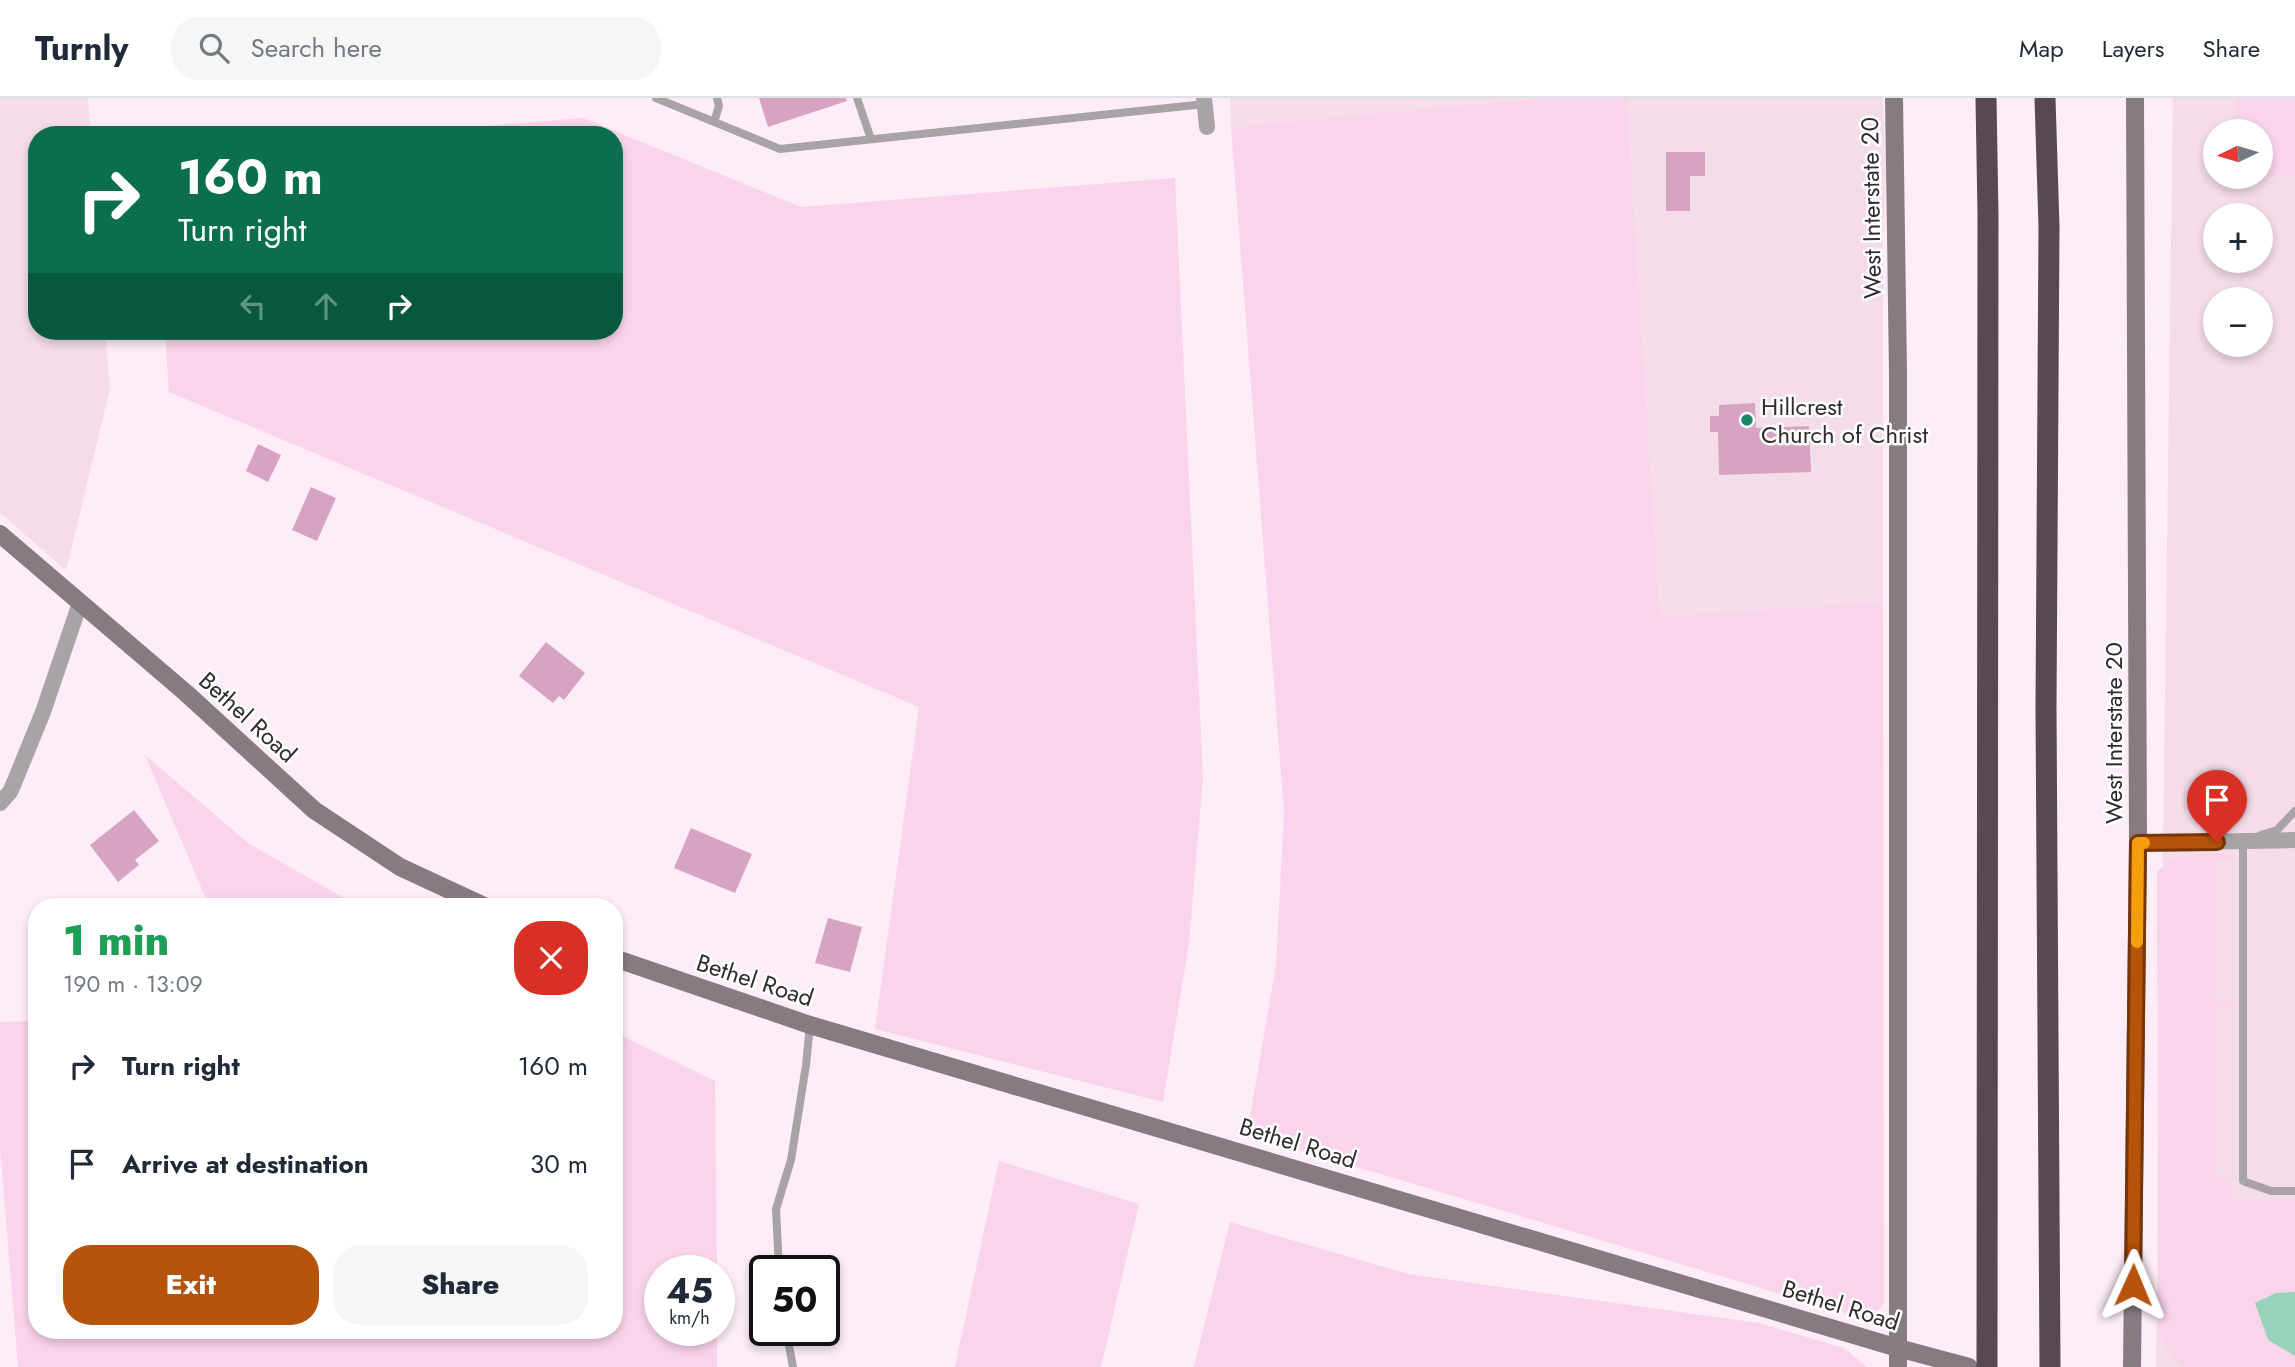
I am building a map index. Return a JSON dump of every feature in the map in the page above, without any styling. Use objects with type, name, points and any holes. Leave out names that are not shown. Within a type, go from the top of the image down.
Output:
[{"type":"highway","points":[[1986,98],[1987,1367]]},
{"type":"highway","points":[[2045,98],[2049,227],[2046,735],[2050,1367]]},
{"type":"main road","name":"West Interstate 20","points":[[1894,98],[1898,373],[1898,1367]]},
{"type":"main road","name":"West Interstate 20","points":[[2132,1367],[2138,843],[2135,98]]},
{"type":"main road","name":"Bethel Road","points":[[0,534],[186,693],[314,810],[400,867],[467,898]]},
{"type":"main road","name":"Bethel Road","points":[[623,961],[810,1025],[1969,1367]]},
{"type":"street","points":[[1204,101],[1207,127]]},
{"type":"street","points":[[0,803],[10,792],[43,712],[80,603]]},
{"type":"street","points":[[2138,843],[2295,840]]},
{"type":"lane","points":[[656,98],[780,149],[1204,101]]},
{"type":"lane","points":[[714,122],[719,106],[717,98]]},
{"type":"lane","points":[[857,98],[871,139]]},
{"type":"lane","points":[[2295,811],[2277,830],[2243,841],[2243,1181],[2271,1191],[2295,1191]]},
{"type":"lane","points":[[778,1255],[776,1209],[791,1160],[810,1025]]},
{"type":"lane","points":[[789,1346],[793,1367]]},
{"type":"shaded area","points":[[0,98],[88,98],[90,126],[28,126],[28,340],[106,340],[110,389],[66,570],[0,513]]},
{"type":"shaded area","points":[[1230,98],[1542,98],[1231,127]]},
{"type":"shaded area","points":[[1542,98],[1627,98],[1660,617],[1883,602],[1884,1303],[1870,1314],[1851,1315],[1247,1134],[1276,965],[1284,813],[1231,127]]},
{"type":"shaded area","points":[[1627,98],[1883,98],[1886,178],[1883,246],[1883,602],[1660,618]]},
{"type":"shaded area","points":[[2173,98],[2295,98],[2295,1367],[2156,1367]]},
{"type":"shaded area","points":[[2234,98],[2295,98],[2295,174],[2273,176],[2273,119],[2237,119]]},
{"type":"shaded area","points":[[583,118],[603,126],[487,126]]},
{"type":"shaded area","points":[[623,134],[801,207],[1175,178],[1203,778],[1189,943],[1163,1102],[875,1029],[919,707],[169,392],[166,340],[623,340]]},
{"type":"shaded area","points":[[145,755],[248,843],[344,898],[206,898]]},
{"type":"shaded area","points":[[2232,853],[2231,860],[2216,861],[2216,999],[2232,1000],[2232,1007],[2215,1007],[2216,1177],[2231,1178],[2232,1200],[2295,1200],[2295,1367],[2184,1367],[2167,1349],[2158,1327],[2157,871],[2181,857]]},
{"type":"shaded area","points":[[28,1021],[28,1339],[623,1339],[623,1036],[715,1081],[717,1255],[644,1255],[644,1346],[717,1346],[717,1367],[18,1367],[0,1147],[0,1022]]},
{"type":"shaded area","points":[[999,1161],[1139,1204],[1101,1367],[955,1367]]},
{"type":"shaded area","points":[[1230,1222],[1408,1274],[1759,1323],[1844,1348],[1867,1367],[1194,1367]]},
{"type":"shaded area","points":[[2295,1292],[2295,1356],[2268,1340],[2255,1303],[2276,1293]]},
{"type":"building","points":[[759,98],[846,98],[847,101],[768,127]]},
{"type":"building","points":[[1666,152],[1705,152],[1705,176],[1690,176],[1690,211],[1666,211]]},
{"type":"building","points":[[1755,403],[1756,428],[1809,426],[1811,472],[1719,475],[1718,432],[1710,432],[1710,416],[1719,416],[1719,405]]},
{"type":"building","points":[[258,444],[281,455],[268,482],[246,471]]},
{"type":"building","points":[[311,487],[336,498],[317,541],[292,530]]},
{"type":"building","points":[[546,642],[585,673],[564,700],[559,696],[553,703],[519,676]]},
{"type":"building","points":[[134,810],[159,841],[135,860],[139,865],[118,882],[90,845]]},
{"type":"building","points":[[691,828],[752,854],[735,893],[674,868]]},
{"type":"building","points":[[828,918],[862,927],[850,972],[815,963]]},
{"type":"slow traffic","points":[[2137,942],[2138,843],[2144,843]]},
{"type":"place","name":"Hillcrest Church of Christ","points":[[1747,420]]},
{"type":"route","points":[[2133,1285],[2138,843],[2217,842]]}]
